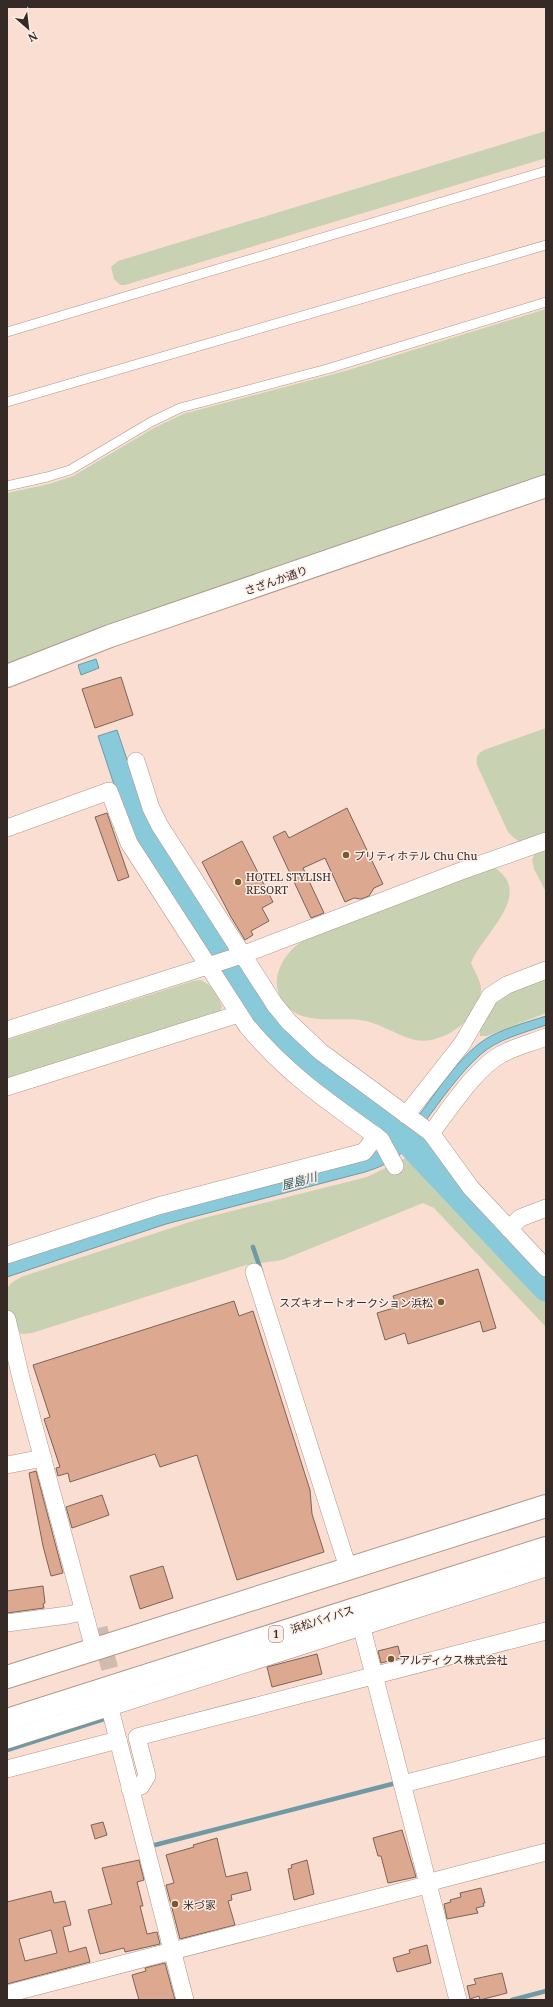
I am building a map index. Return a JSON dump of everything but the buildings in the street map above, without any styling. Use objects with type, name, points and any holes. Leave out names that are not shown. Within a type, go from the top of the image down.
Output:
[{"type":"main road","name":"さざんか通り","points":[[7,676],[110,636],[546,486]]},
{"type":"main road","points":[[7,1676],[97,1638],[348,1568],[546,1506]]},
{"type":"main road","name":"浜松バイパス","points":[[7,1720],[46,1708],[112,1703],[359,1618],[546,1548]]},
{"type":"main road","points":[[7,1714],[46,1708]]},
{"type":"street","points":[[136,761],[151,808],[160,826],[238,956],[275,1004],[304,1038],[320,1052],[428,1131],[471,1188],[546,1268]]},
{"type":"street","points":[[7,828],[109,791],[129,843],[210,965],[239,1014],[263,1045],[298,1079],[379,1139],[394,1164]]},
{"type":"street","points":[[7,1030],[238,956],[461,871],[546,841]]},
{"type":"street","points":[[409,1117],[462,1044],[490,996],[507,985],[546,970]]},
{"type":"street","points":[[7,1087],[239,1014]]},
{"type":"street","points":[[428,1131],[488,1063],[500,1055],[546,1037]]},
{"type":"street","points":[[7,1255],[158,1206],[364,1152],[379,1139]]},
{"type":"street","points":[[509,1229],[520,1218],[546,1208]]},
{"type":"street","points":[[254,1272],[255,1296],[348,1568]]},
{"type":"street","points":[[7,1319],[84,1611],[97,1638]]},
{"type":"street","points":[[7,1465],[43,1458]]},
{"type":"street","points":[[73,1571],[83,1568],[97,1638]]},
{"type":"street","points":[[458,2000],[359,1618],[546,1568]]},
{"type":"street","points":[[7,1623],[68,1616],[84,1611]]},
{"type":"street","points":[[129,1784],[141,1786],[147,1776],[137,1737],[546,1631]]},
{"type":"street","points":[[112,1703],[138,1776],[129,1784]]},
{"type":"street","points":[[7,1740],[112,1703]]},
{"type":"street","points":[[112,1703],[118,1740],[185,2000]]},
{"type":"street","points":[[7,1769],[118,1740]]},
{"type":"street","points":[[403,1784],[546,1747]]},
{"type":"street","points":[[7,1994],[546,1852]]},
{"type":"lane","points":[[7,332],[546,171]]},
{"type":"lane","points":[[7,402],[546,245]]},
{"type":"lane","points":[[7,486],[70,470],[151,422],[180,408],[327,369],[546,302]]},
{"type":"green space","points":[[546,131],[546,158],[125,285],[120,285],[114,279],[111,267],[118,261]]},
{"type":"green space","points":[[546,309],[546,474],[106,626],[7,664],[7,493],[49,484],[73,476],[154,428],[183,414],[345,371]]},
{"type":"green space","points":[[546,728],[546,835],[521,842],[508,832],[477,765],[477,758],[478,754],[484,750]]},
{"type":"green space","points":[[546,847],[546,892],[534,869],[532,860],[536,851]]},
{"type":"green space","points":[[495,868],[506,878],[510,890],[508,902],[502,915],[471,963],[479,980],[481,991],[473,1012],[456,1029],[434,1039],[422,1041],[411,1039],[366,1021],[322,1019],[301,1016],[292,1011],[282,1000],[277,985],[279,970],[282,963],[291,951],[308,937],[315,933]]},
{"type":"green space","points":[[546,977],[546,1013],[487,1036],[480,1036],[480,1029],[490,1007],[501,995]]},
{"type":"green space","points":[[201,980],[211,988],[216,995],[222,1007],[219,1013],[7,1081],[7,1040],[193,981]]},
{"type":"green space","points":[[406,1158],[419,1163],[546,1298],[546,1327],[434,1208],[423,1203],[282,1260],[246,1265],[32,1333],[22,1334],[12,1320],[8,1308],[6,1295],[7,1290],[11,1284],[21,1277],[196,1220],[367,1177]]},
{"type":"water","points":[[96,659],[99,668],[81,675],[78,665]]},
{"type":"water","name":"屋島川","points":[[117,730],[144,810],[153,830],[268,1009],[283,1027],[316,1058],[417,1118],[450,1073],[480,1043],[504,1030],[546,1016],[546,1025],[494,1045],[480,1055],[450,1088],[406,1149],[394,1159],[382,1166],[365,1172],[166,1224],[7,1277],[7,1263],[162,1212],[361,1159],[388,1142],[303,1074],[252,1022],[146,859],[125,818],[98,736]]},
{"type":"waterway","points":[[384,1121],[400,1133],[546,1288]]},
{"type":"waterway","points":[[253,1247],[261,1271]]},
{"type":"waterway","points":[[7,1750],[104,1719]]},
{"type":"waterway","points":[[151,1846],[396,1783]]},
{"type":"waterway","points":[[512,2000],[546,1991]]},
{"type":"tunnel","points":[[99,1628],[117,1696]]},
{"type":"place","name":"プリティホテル Chu Chu","points":[[346,855]]},
{"type":"place","name":"HOTEL STYLISH RESORT","points":[[238,882]]},
{"type":"place","name":"スズキオートオークション浜松","points":[[441,1302]]},
{"type":"place","name":"アルディクス株式会社","points":[[391,1659]]},
{"type":"place","name":"米づ家","points":[[175,1904]]}]
